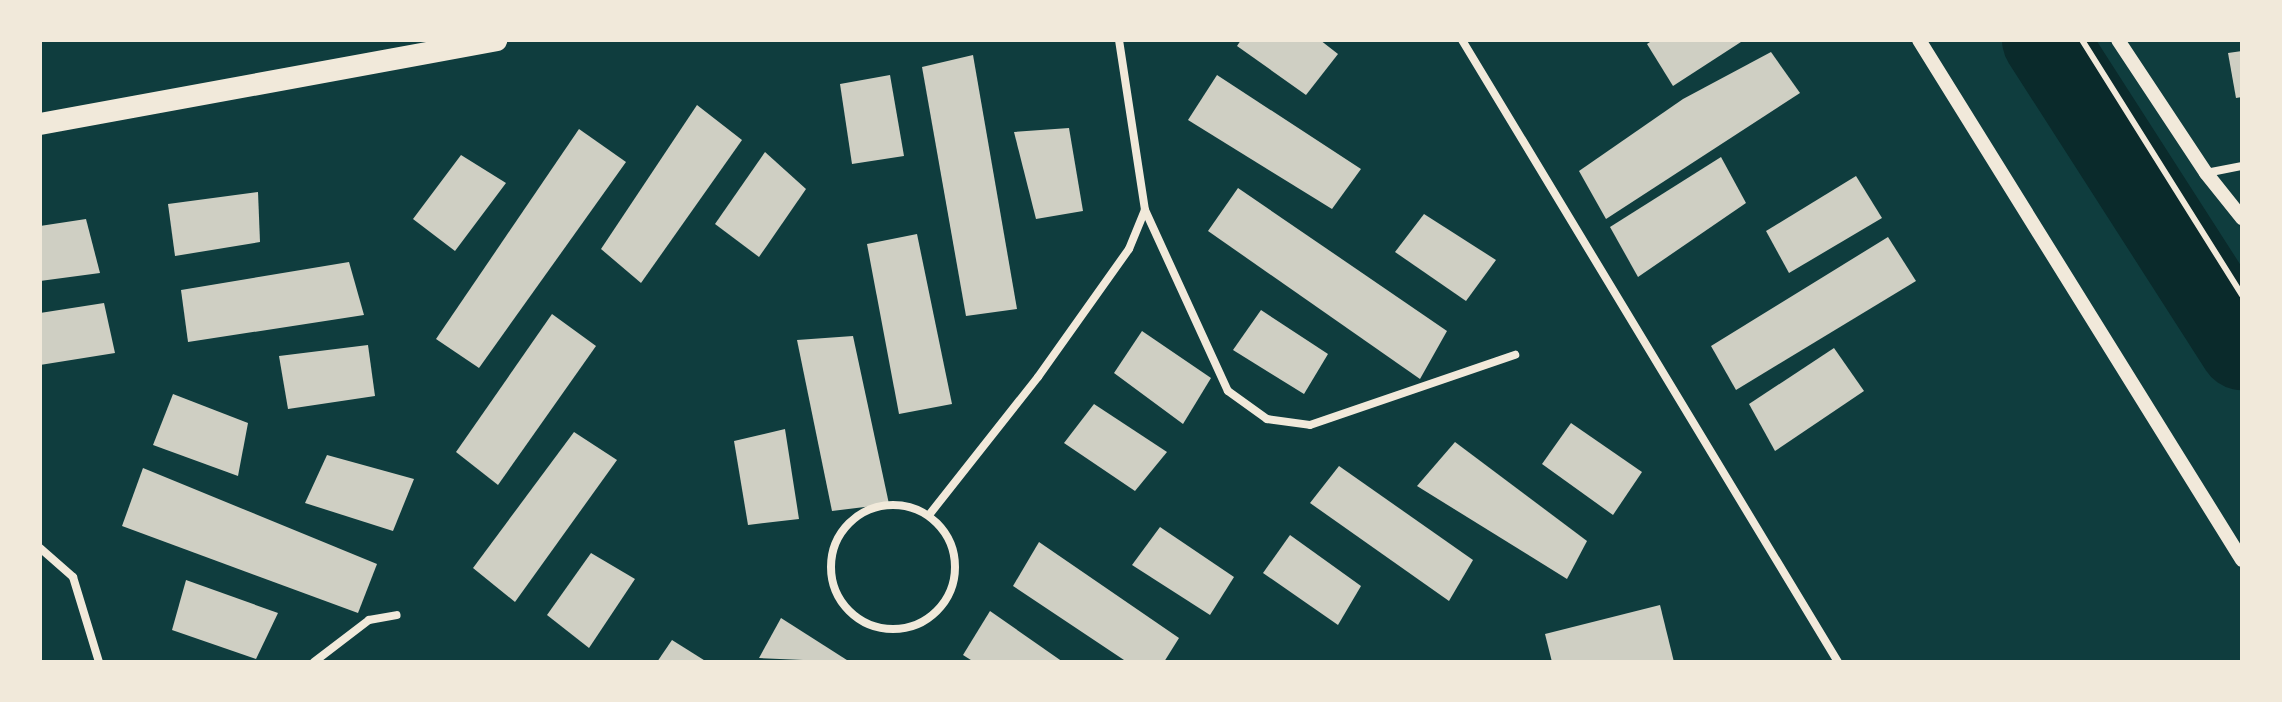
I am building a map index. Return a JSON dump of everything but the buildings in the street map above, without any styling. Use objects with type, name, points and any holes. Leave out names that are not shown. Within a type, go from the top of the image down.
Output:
[{"type":"highway","points":[[40,124],[496,40]]},
{"type":"street","points":[[1119,40],[1145,210],[1228,391],[1267,419],[1310,425],[1515,355]]},
{"type":"street","points":[[1462,40],[1838,662]]},
{"type":"street","points":[[1919,40],[2242,560]]},
{"type":"street","points":[[2118,40],[2206,173],[2242,218]]},
{"type":"street","points":[[2206,173],[2242,166]]},
{"type":"street","points":[[929,515],[1120,262],[1145,210]]},
{"type":"street","points":[[900,506],[929,515],[953,549],[957,569],[947,598],[926,621],[907,629],[866,624],[837,595],[831,555],[839,535],[869,508],[900,506]]},
{"type":"street","points":[[40,548],[73,577],[99,662]]},
{"type":"street","points":[[314,662],[369,620],[397,615]]},
{"type":"lane","points":[[2082,40],[2242,295]]},
{"type":"waterway","points":[[2045,40],[2242,347]]}]
